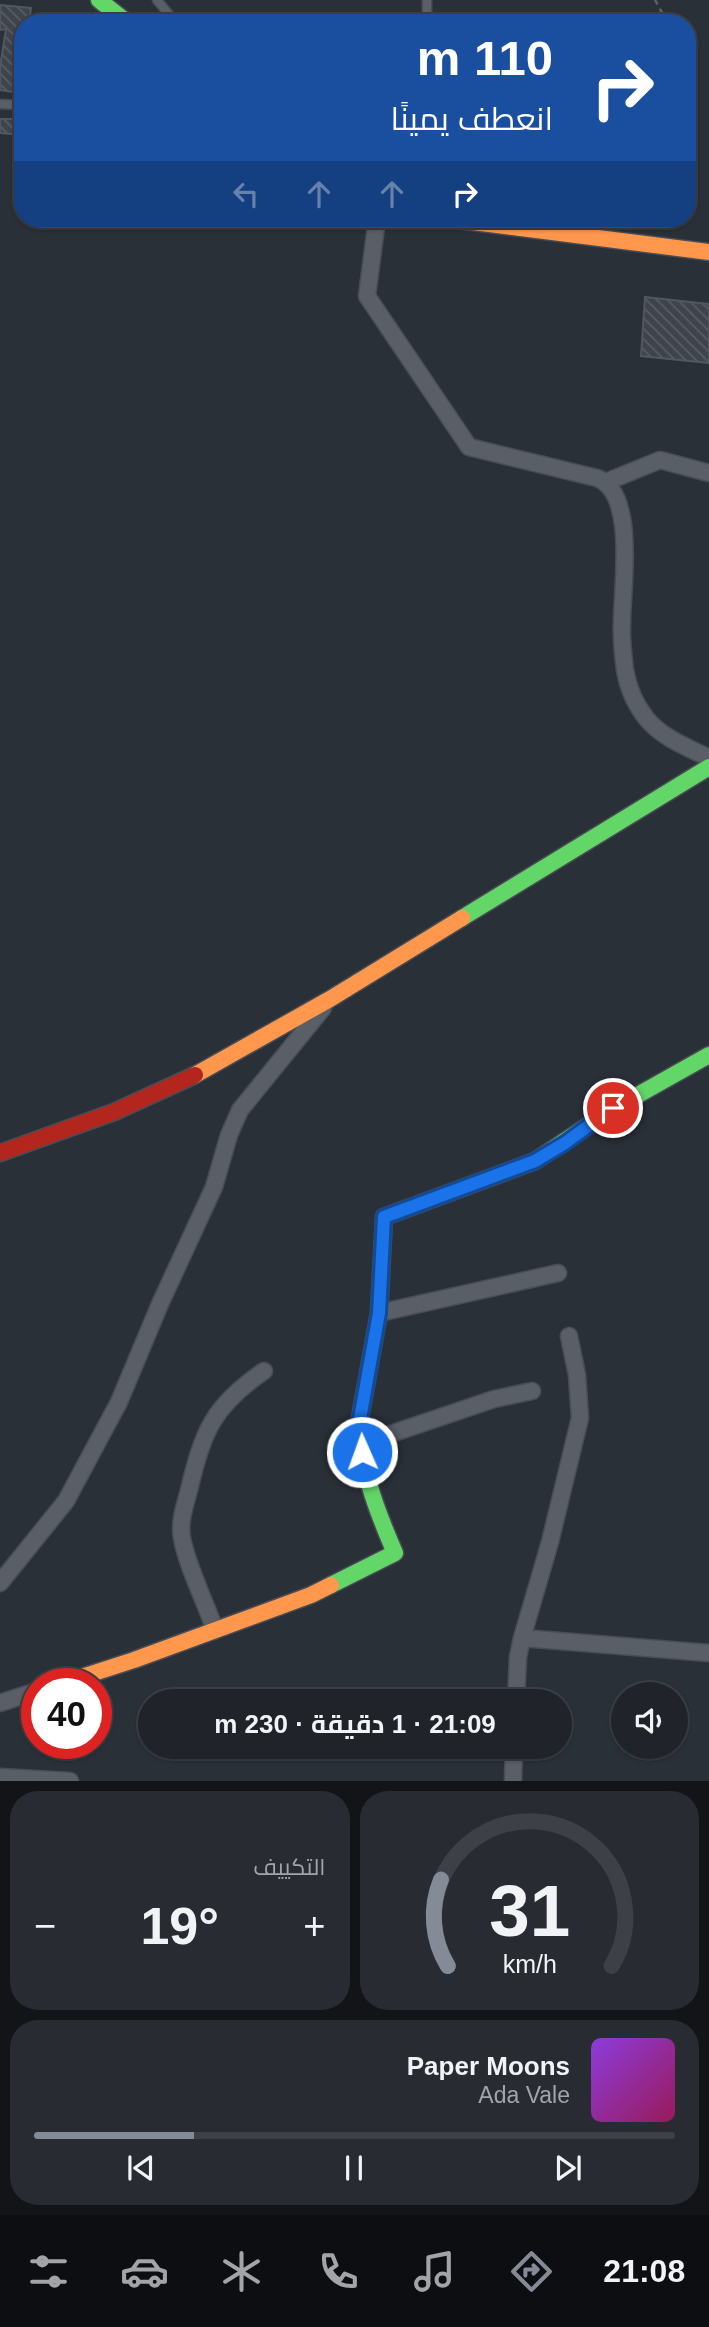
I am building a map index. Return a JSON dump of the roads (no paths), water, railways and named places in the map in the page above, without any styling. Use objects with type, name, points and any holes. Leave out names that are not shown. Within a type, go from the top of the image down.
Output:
[{"type":"street","points":[[80,0],[96,14]]},
{"type":"street","points":[[99,0],[117,14]]},
{"type":"street","points":[[376,228],[367,296],[469,447],[587,475],[606,482],[615,493],[621,514],[625,550],[622,625],[623,652],[629,685],[638,707],[653,726],[672,740],[709,758]]},
{"type":"street","points":[[520,228],[709,252]]},
{"type":"street","points":[[619,228],[709,240]]},
{"type":"street","points":[[606,482],[660,460],[709,473]]},
{"type":"street","points":[[0,1153],[114,1112],[202,1072],[330,999],[709,767]]},
{"type":"street","points":[[0,1583],[66,1501],[108,1424],[214,1187],[229,1135],[240,1110],[330,999]]},
{"type":"street","points":[[109,1668],[311,1595],[395,1553],[374,1499],[361,1444],[360,1419],[379,1313],[384,1217],[535,1161],[613,1108],[709,1055]]},
{"type":"street","points":[[379,1313],[558,1273]]},
{"type":"street","points":[[517,1689],[522,1638],[550,1542],[580,1418],[577,1375],[569,1336]]},
{"type":"street","points":[[215,1629],[184,1546],[182,1521],[198,1454],[211,1423],[233,1394],[264,1371]]},
{"type":"street","points":[[361,1444],[494,1399],[532,1391]]},
{"type":"street","points":[[522,1638],[709,1653]]},
{"type":"street","points":[[0,1703],[21,1696]]},
{"type":"street","points":[[513,1781],[514,1759]]},
{"type":"street","points":[[0,1777],[70,1781]]},
{"type":"lane","points":[[157,0],[169,14]]}]
